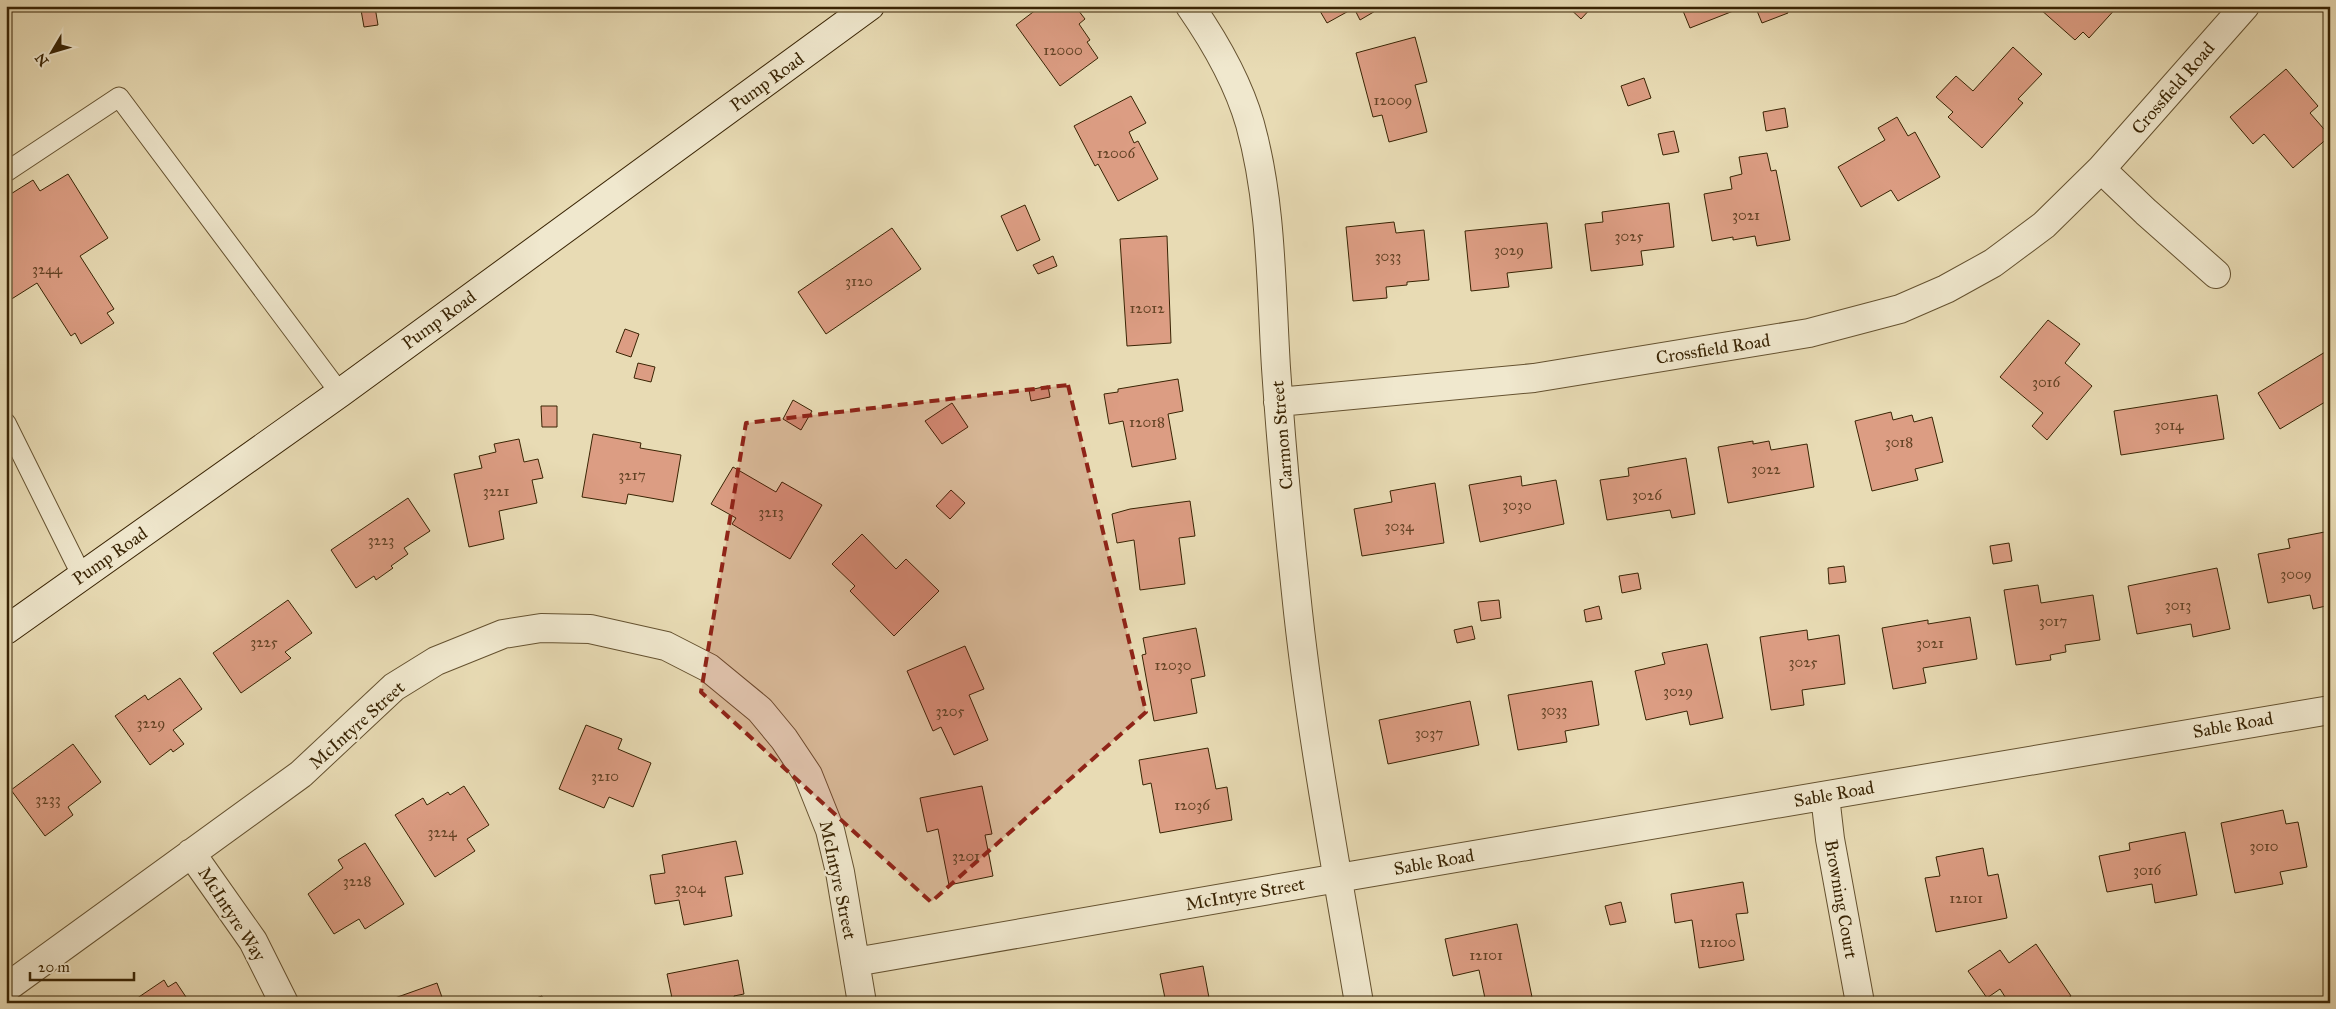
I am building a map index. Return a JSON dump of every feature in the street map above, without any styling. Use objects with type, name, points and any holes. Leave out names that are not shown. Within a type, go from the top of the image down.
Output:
[{"type":"street","name":"Pump Road","points":[[6,630],[340,393],[870,6]]},
{"type":"street","name":"Carmon Street","points":[[1190,6],[1208,32],[1234,82],[1250,124],[1265,197],[1278,402],[1296,594],[1314,736],[1359,1003]]},
{"type":"street","name":"Crossfield Road","points":[[1278,402],[1534,378],[1809,333],[1900,309],[1946,289],[1993,263],[2044,225],[2101,169],[2244,6]]},
{"type":"street","points":[[2101,169],[2216,274]]},
{"type":"street","name":"McIntyre Street","points":[[6,988],[301,774],[394,687],[436,661],[503,634],[541,628],[590,629],[666,646],[709,668],[760,710],[784,739],[808,776],[830,830],[840,872],[855,962],[1338,878]]},
{"type":"street","name":"Sable Road","points":[[1338,878],[2330,710]]},
{"type":"street","name":"Browning Court","points":[[1825,796],[1830,840],[1860,1003]]},
{"type":"street","name":"McIntyre Way","points":[[192,853],[253,941],[284,1003]]},
{"type":"street","points":[[855,962],[862,1003]]},
{"type":"lane","points":[[6,172],[119,97],[340,393]]},
{"type":"lane","points":[[6,423],[82,576]]},
{"type":"highlighted area","points":[[1068,385],[1146,712],[931,902],[701,692],[746,423]]},
{"type":"building","points":[[1041,6],[1075,6],[1085,19],[1079,24],[1090,40],[1087,42],[1098,58],[1060,86],[1016,25]]},
{"type":"building","points":[[1317,6],[1375,6],[1377,10],[1360,20],[1354,8],[1327,23]]},
{"type":"building","points":[[1567,6],[1593,6],[1581,19]]},
{"type":"building","points":[[1681,6],[1746,6],[1690,28]]},
{"type":"building","points":[[1755,6],[1786,6],[1788,13],[1762,23]]},
{"type":"building","points":[[2040,6],[2118,6],[2089,38],[2083,32],[2075,40],[2040,9]]},
{"type":"building","points":[[375,7],[378,25],[364,27],[361,10]]},
{"type":"building","points":[[1415,37],[1427,82],[1415,85],[1427,132],[1389,142],[1382,115],[1373,117],[1356,53]]},
{"type":"building","points":[[2013,47],[2042,74],[2018,99],[2023,103],[1982,148],[1948,117],[1953,112],[1936,97],[1956,76],[1973,91]]},
{"type":"building","points":[[2286,69],[2318,106],[2310,113],[2330,136],[2293,168],[2264,134],[2253,144],[2230,117]]},
{"type":"building","points":[[1644,78],[1651,98],[1628,106],[1621,86]]},
{"type":"building","points":[[1131,96],[1146,123],[1129,132],[1134,143],[1138,141],[1158,179],[1118,201],[1098,164],[1095,166],[1074,126]]},
{"type":"building","points":[[1785,108],[1788,127],[1766,131],[1763,112]]},
{"type":"building","points":[[1897,117],[1908,136],[1915,132],[1940,177],[1898,201],[1891,190],[1861,207],[1838,167],[1885,140],[1878,128]]},
{"type":"building","points":[[1674,131],[1679,152],[1663,155],[1658,134]]},
{"type":"building","points":[[1767,153],[1771,171],[1776,170],[1790,240],[1757,246],[1755,236],[1733,240],[1733,237],[1712,241],[1704,194],[1732,189],[1730,177],[1742,174],[1739,157]]},
{"type":"building","points":[[68,174],[108,238],[80,256],[114,309],[107,313],[114,323],[81,344],[75,333],[71,336],[37,283],[10,300],[6,294],[6,197],[33,180],[40,191]]},
{"type":"building","points":[[1669,203],[1674,247],[1641,251],[1643,265],[1591,271],[1585,224],[1603,222],[1602,212]]},
{"type":"building","points":[[1025,205],[1040,240],[1017,251],[1001,216]]},
{"type":"building","points":[[1394,222],[1396,233],[1424,230],[1429,280],[1407,282],[1407,285],[1386,287],[1387,298],[1353,301],[1346,227]]},
{"type":"building","points":[[1547,223],[1552,268],[1507,273],[1509,287],[1471,291],[1465,231]]},
{"type":"building","points":[[892,228],[921,269],[826,334],[798,292]]},
{"type":"building","points":[[1167,236],[1171,343],[1127,346],[1120,239]]},
{"type":"building","points":[[1053,256],[1057,266],[1038,274],[1033,265]]},
{"type":"building","points":[[2048,320],[2080,344],[2065,363],[2092,386],[2047,440],[2032,426],[2043,413],[2000,377]]},
{"type":"building","points":[[625,329],[639,334],[631,357],[616,352]]},
{"type":"building","points":[[2330,349],[2330,399],[2280,429],[2258,393]]},
{"type":"building","points":[[638,363],[655,367],[651,382],[634,378]]},
{"type":"building","points":[[1178,379],[1183,411],[1168,414],[1176,459],[1132,467],[1123,421],[1109,424],[1104,394],[1118,392],[1118,389]]},
{"type":"building","points":[[1048,386],[1050,397],[1031,401],[1029,390]]},
{"type":"building","points":[[2217,395],[2224,439],[2121,455],[2114,411]]},
{"type":"building","points":[[793,400],[812,411],[801,430],[783,419]]},
{"type":"building","points":[[952,403],[968,427],[942,444],[925,421]]},
{"type":"building","points":[[541,406],[557,406],[557,427],[542,427]]},
{"type":"building","points":[[1891,412],[1893,420],[1912,415],[1914,422],[1932,417],[1943,462],[1915,469],[1918,480],[1872,491],[1855,421]]},
{"type":"building","points":[[593,434],[641,443],[640,448],[681,455],[673,502],[628,494],[626,504],[582,497]]},
{"type":"building","points":[[519,439],[524,462],[538,459],[543,478],[532,480],[537,503],[499,511],[504,539],[469,547],[454,474],[482,468],[479,456],[496,452],[494,444]]},
{"type":"building","points":[[1753,441],[1753,444],[1769,441],[1771,450],[1807,444],[1814,487],[1728,503],[1718,447]]},
{"type":"building","points":[[1686,458],[1695,514],[1672,518],[1670,510],[1607,520],[1600,480],[1629,476],[1628,468]]},
{"type":"building","points":[[733,467],[776,492],[782,482],[822,505],[790,559],[732,524],[736,518],[711,504]]},
{"type":"building","points":[[1521,476],[1522,486],[1556,480],[1564,524],[1480,542],[1469,485]]},
{"type":"building","points":[[1435,483],[1444,543],[1362,556],[1354,509],[1392,502],[1390,491]]},
{"type":"building","points":[[951,490],[965,503],[950,519],[936,506]]},
{"type":"building","points":[[408,498],[430,531],[404,548],[408,554],[391,566],[393,568],[376,580],[374,576],[356,588],[331,550]]},
{"type":"building","points":[[1190,501],[1195,536],[1179,538],[1185,584],[1140,590],[1134,540],[1117,543],[1112,514],[1130,509]]},
{"type":"building","points":[[2330,531],[2330,605],[2313,609],[2310,595],[2268,603],[2258,554],[2290,548],[2288,539]]},
{"type":"building","points":[[862,534],[896,569],[906,559],[939,591],[894,636],[850,591],[855,586],[832,564]]},
{"type":"building","points":[[2009,543],[2012,561],[1993,564],[1990,546]]},
{"type":"building","points":[[1844,566],[1846,582],[1829,584],[1828,568]]},
{"type":"building","points":[[2217,568],[2230,629],[2193,637],[2191,624],[2137,634],[2128,586]]},
{"type":"building","points":[[1638,573],[1641,589],[1622,593],[1619,576]]},
{"type":"building","points":[[2038,585],[2041,603],[2093,595],[2100,640],[2065,645],[2066,652],[2050,655],[2051,660],[2016,665],[2004,590]]},
{"type":"building","points":[[288,600],[312,633],[285,652],[291,658],[241,693],[213,653]]},
{"type":"building","points":[[1499,600],[1501,618],[1481,621],[1478,602]]},
{"type":"building","points":[[1599,606],[1602,619],[1586,622],[1584,610]]},
{"type":"building","points":[[1970,617],[1977,659],[1923,668],[1926,683],[1893,689],[1882,628],[1928,620],[1928,624]]},
{"type":"building","points":[[1472,626],[1475,639],[1457,643],[1454,630]]},
{"type":"building","points":[[1196,628],[1205,676],[1191,679],[1197,713],[1154,721],[1142,655],[1146,654],[1143,638]]},
{"type":"building","points":[[1807,630],[1808,640],[1839,635],[1845,684],[1802,690],[1804,705],[1771,710],[1760,637]]},
{"type":"building","points":[[1707,644],[1723,718],[1690,725],[1687,711],[1646,720],[1635,671],[1665,664],[1662,653]]},
{"type":"building","points":[[965,646],[984,689],[969,695],[988,740],[954,755],[941,727],[933,731],[907,671]]},
{"type":"building","points":[[180,678],[202,709],[173,730],[184,744],[173,752],[171,749],[150,765],[115,716],[145,695],[148,700]]},
{"type":"building","points":[[1592,681],[1599,725],[1565,731],[1567,742],[1518,750],[1508,695]]},
{"type":"building","points":[[1470,701],[1479,745],[1388,764],[1379,720]]},
{"type":"building","points":[[586,725],[622,739],[618,749],[651,763],[633,807],[609,797],[604,808],[559,789]]},
{"type":"building","points":[[73,744],[101,782],[68,807],[73,815],[45,836],[11,790]]},
{"type":"building","points":[[1208,748],[1216,789],[1227,787],[1232,820],[1160,833],[1151,783],[1143,785],[1139,760]]},
{"type":"building","points":[[464,786],[489,825],[467,839],[475,851],[435,877],[395,815],[423,798],[427,805],[448,792],[450,795]]},
{"type":"building","points":[[982,786],[992,834],[985,835],[993,876],[949,885],[938,829],[927,832],[920,798]]},
{"type":"building","points":[[2283,810],[2286,824],[2298,822],[2307,867],[2280,872],[2283,884],[2235,893],[2221,823]]},
{"type":"building","points":[[2185,832],[2197,895],[2155,903],[2152,884],[2107,892],[2099,856],[2130,850],[2129,843]]},
{"type":"building","points":[[736,841],[743,874],[725,877],[732,916],[684,925],[679,900],[655,904],[650,875],[665,873],[662,855]]},
{"type":"building","points":[[365,843],[404,904],[365,929],[359,919],[334,934],[308,894],[343,868],[338,860]]},
{"type":"building","points":[[1983,848],[1988,876],[1998,874],[2007,918],[1936,932],[1925,878],[1940,876],[1936,857]]},
{"type":"building","points":[[1743,882],[1748,913],[1736,914],[1744,960],[1699,968],[1692,920],[1675,923],[1671,894]]},
{"type":"building","points":[[1621,902],[1626,922],[1610,925],[1605,906]]},
{"type":"building","points":[[1517,924],[1532,997],[1505,1003],[1486,1003],[1479,970],[1453,976],[1445,939]]},
{"type":"building","points":[[2036,944],[2071,996],[2062,1003],[2009,1003],[2000,989],[1987,998],[1968,971],[2000,950],[2009,963]]},
{"type":"building","points":[[738,960],[744,994],[734,996],[735,1003],[673,1003],[667,974]]},
{"type":"building","points":[[1203,966],[1210,1003],[1166,1003],[1160,974]]},
{"type":"building","points":[[164,980],[168,987],[176,982],[190,1003],[130,1003]]},
{"type":"building","points":[[437,983],[444,1003],[393,1003],[392,999]]},
{"type":"building","points":[[542,996],[544,1003],[524,1002]]},
{"type":"building","points":[[1760,1000],[1761,1003],[1740,1003]]}]
